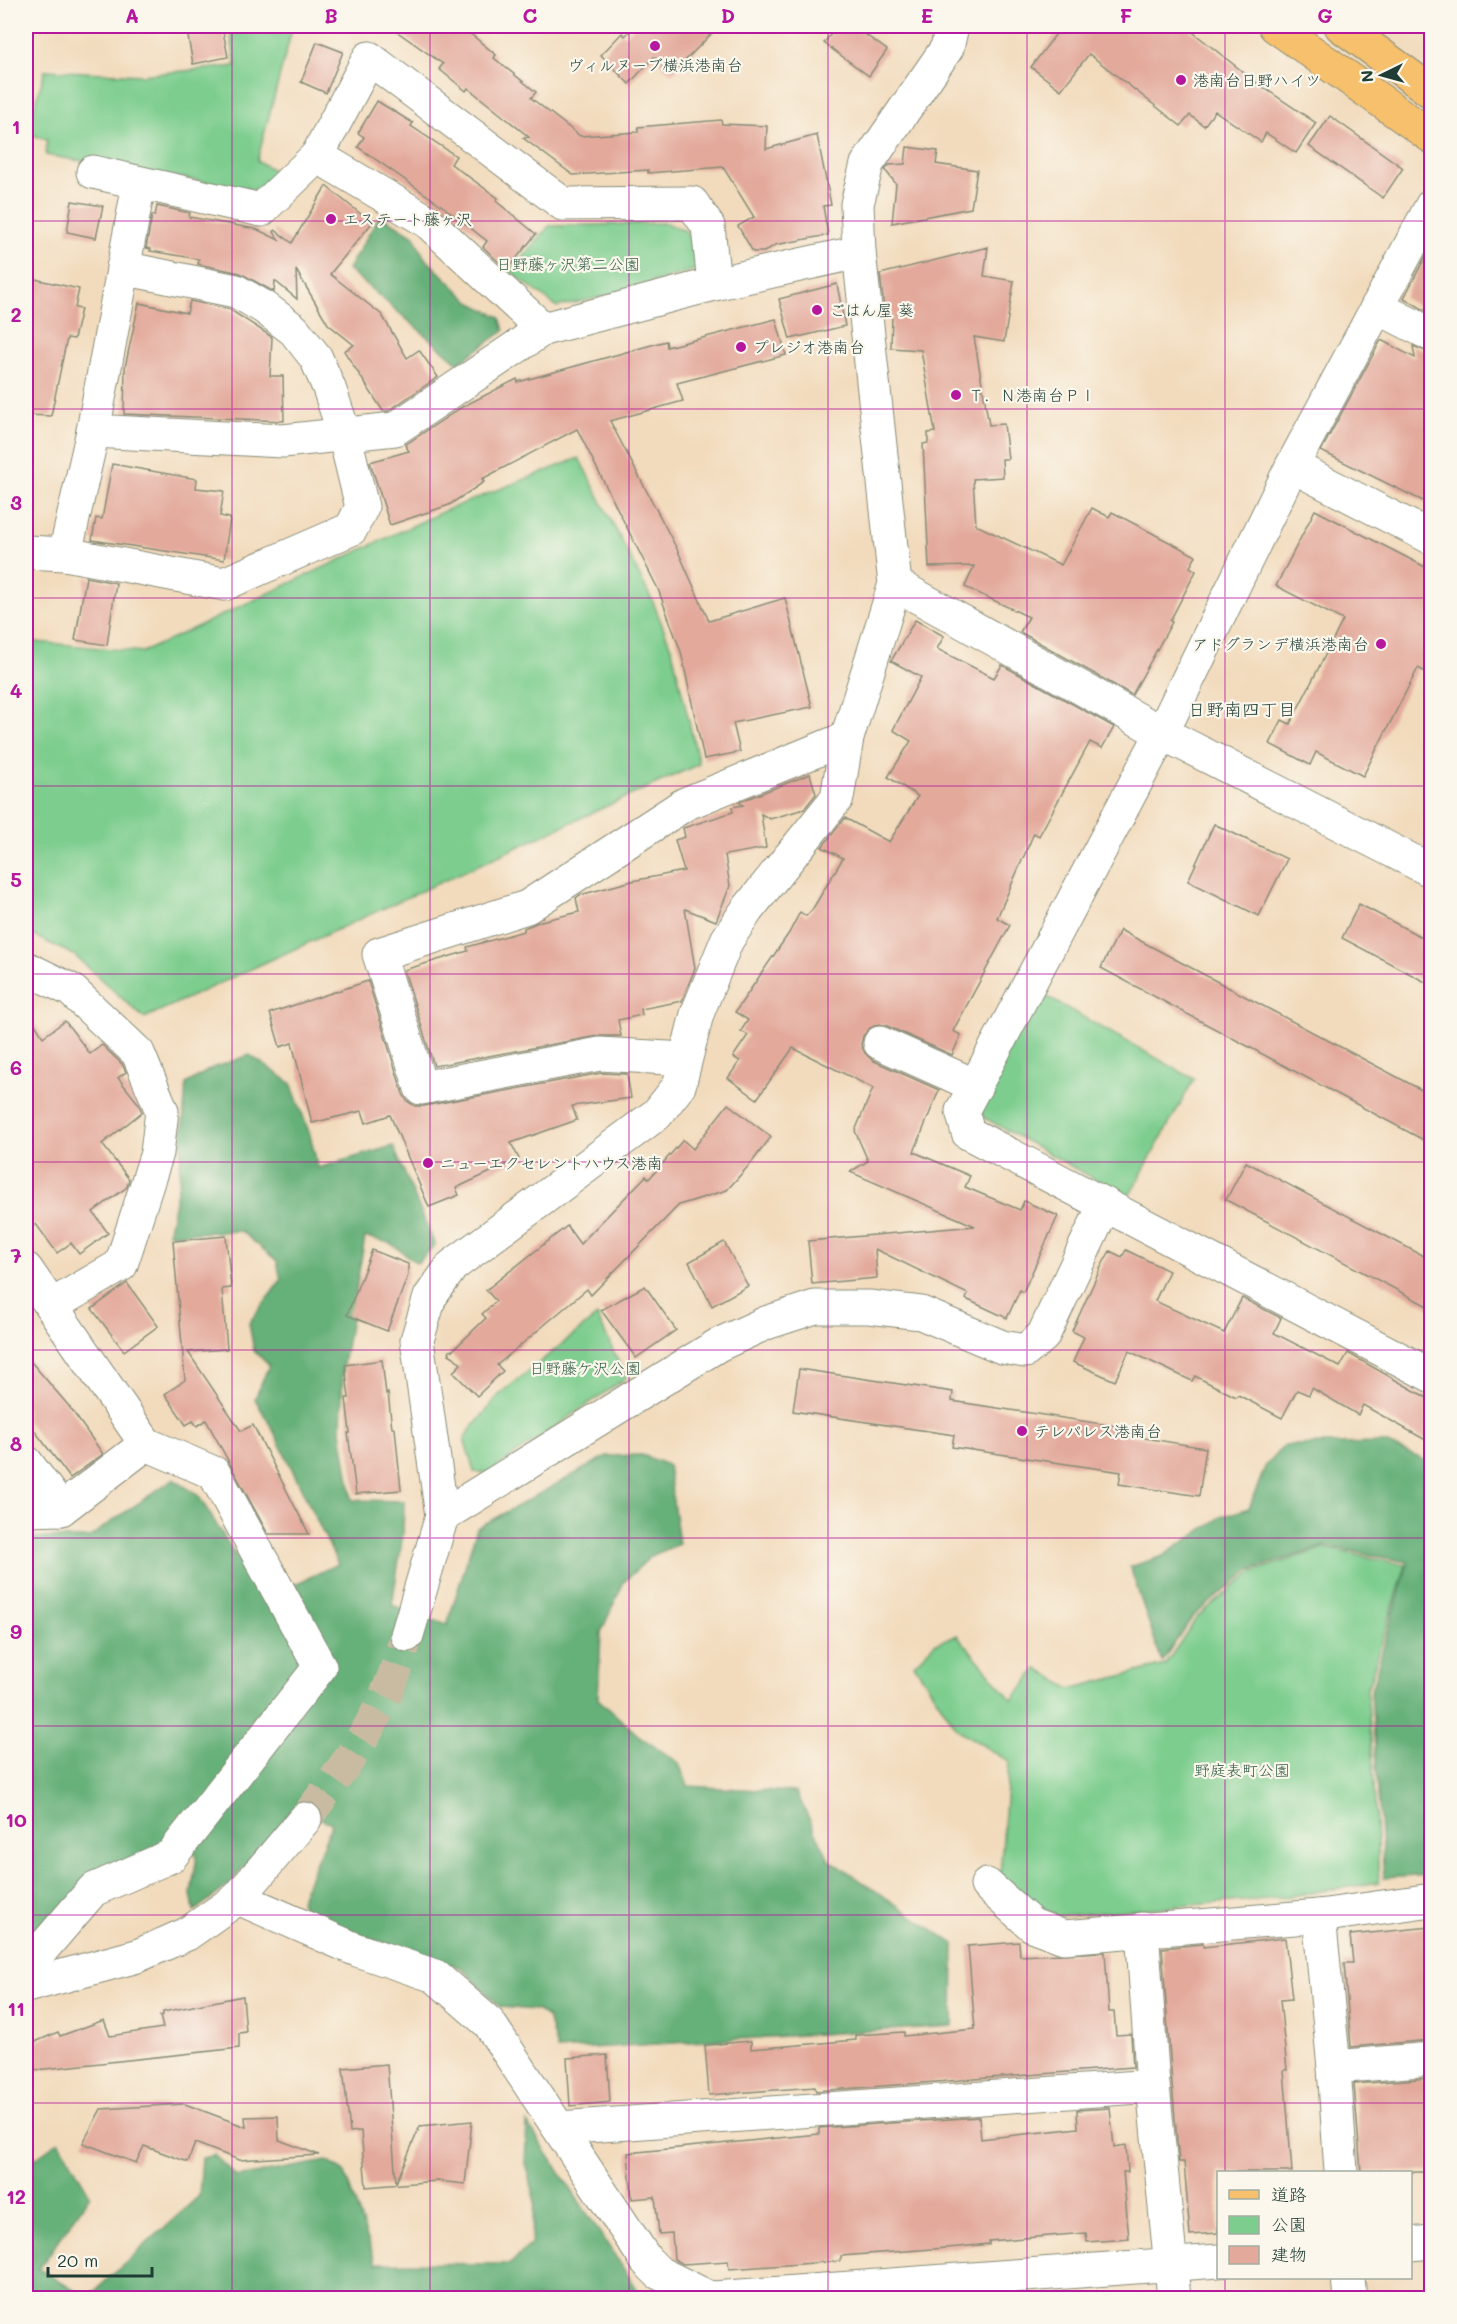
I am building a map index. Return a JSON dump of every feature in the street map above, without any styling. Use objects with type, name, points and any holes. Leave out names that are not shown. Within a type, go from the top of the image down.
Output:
[{"type":"main road","points":[[1275,26],[1431,137]]},
{"type":"main road","points":[[1341,26],[1431,92]]},
{"type":"street","points":[[407,1635],[442,1516],[417,1340],[430,1297],[452,1266],[657,1114],[679,1086],[697,1014],[727,940],[747,910],[837,798],[847,738],[895,584],[859,252],[858,204],[867,164],[947,48],[952,26]]},
{"type":"street","points":[[93,172],[261,210],[317,156],[369,58],[563,204],[692,203],[708,226],[714,284]]},
{"type":"street","points":[[317,156],[427,221],[543,328]]},
{"type":"street","points":[[65,554],[93,431],[139,184]]},
{"type":"street","points":[[1431,204],[1292,466],[1162,733],[962,1111],[968,1133],[1431,1376]]},
{"type":"street","points":[[93,431],[283,441],[395,429],[543,328],[714,284],[859,252]]},
{"type":"street","points":[[26,552],[65,554],[224,584],[351,529],[362,507],[344,433],[329,388],[316,358],[294,330],[236,291],[123,268]]},
{"type":"street","points":[[1377,307],[1431,335]]},
{"type":"street","points":[[1292,466],[1431,538]]},
{"type":"street","points":[[895,584],[1162,733],[1431,871]]},
{"type":"street","points":[[685,1059],[600,1054],[421,1088],[379,954],[527,907],[685,804],[847,738]]},
{"type":"street","points":[[26,968],[71,990],[138,1053],[162,1111],[157,1153],[121,1265],[51,1305]]},
{"type":"street","points":[[880,1043],[975,1086]]},
{"type":"street","points":[[442,1516],[718,1345],[766,1323],[815,1308],[869,1307],[921,1313],[1002,1347],[1025,1351],[1043,1336],[1105,1204]]},
{"type":"street","points":[[26,1269],[146,1444],[214,1473],[320,1666],[171,1856],[93,1890],[26,1968]]},
{"type":"street","points":[[26,1510],[61,1509],[146,1444]]},
{"type":"street","points":[[26,1462],[61,1509]]},
{"type":"street","points":[[26,1986],[137,1956],[187,1934],[238,1898],[305,1819]]},
{"type":"street","points":[[987,1885],[1032,1925],[1064,1937],[1318,1916],[1431,1899]]},
{"type":"street","points":[[238,1898],[357,1950],[435,1976],[489,2023],[646,2260],[659,2273],[711,2298],[1217,2261]]},
{"type":"street","points":[[1318,1916],[1334,2067],[1341,2171]]},
{"type":"street","points":[[1143,1929],[1153,2086],[1174,2298]]},
{"type":"street","points":[[1334,2067],[1431,2059]]},
{"type":"street","points":[[559,2128],[1153,2086]]},
{"type":"street","points":[[1412,2244],[1431,2242]]},
{"type":"street","points":[[646,2260],[650,2298]]},
{"type":"street","points":[[1348,2279],[1350,2298]]},
{"type":"green space","points":[[229,26],[293,26],[257,161],[277,172],[259,191],[46,155],[47,140],[27,133],[45,70],[141,75],[236,66]]},
{"type":"green space","points":[[380,215],[414,236],[424,257],[470,302],[500,317],[504,331],[458,363],[348,269]]},
{"type":"green space","name":"日野藤ヶ沢第二公園","points":[[666,223],[686,231],[701,268],[614,294],[557,307],[511,272],[549,226]]},
{"type":"green space","points":[[579,458],[653,602],[672,650],[699,764],[144,1018],[74,955],[26,932],[26,641],[143,652],[444,511]]},
{"type":"green space","points":[[1040,993],[1194,1079],[1128,1198],[983,1117],[980,1101]]},
{"type":"green space","points":[[250,1055],[291,1083],[310,1135],[318,1168],[393,1146],[435,1245],[417,1263],[390,1243],[365,1237],[343,1365],[341,1431],[352,1500],[404,1501],[403,1534],[392,1605],[447,1625],[477,1528],[607,1456],[642,1455],[668,1465],[679,1544],[651,1556],[624,1582],[601,1632],[598,1699],[638,1735],[679,1763],[688,1786],[796,1792],[829,1859],[954,1944],[953,2026],[557,2050],[548,2017],[536,2010],[500,2007],[462,1968],[305,1917],[300,1901],[332,1823],[293,1809],[228,1886],[194,1911],[191,1894],[197,1856],[173,1838],[26,1949],[26,1538],[88,1538],[173,1479],[198,1495],[263,1599],[338,1564],[272,1428],[255,1399],[269,1365],[254,1351],[249,1323],[281,1280],[277,1261],[241,1231],[168,1234],[179,1182],[186,1084],[212,1068]]},
{"type":"green space","name":"日野藤ケ沢公園","points":[[597,1316],[626,1378],[488,1473],[474,1472],[464,1438],[499,1395]]},
{"type":"green space","points":[[1385,1443],[1431,1463],[1432,1875],[1384,1878],[1371,1691],[1408,1562],[1325,1546],[1250,1570],[1193,1616],[1162,1662],[1130,1567],[1163,1556],[1221,1517],[1249,1508],[1266,1465],[1285,1445]]},
{"type":"green space","name":"野庭表町公園","points":[[1324,1548],[1406,1565],[1367,1690],[1379,1882],[1278,1898],[1057,1916],[1034,1903],[1000,1875],[1009,1762],[957,1729],[914,1664],[934,1644],[957,1635],[1012,1700],[1038,1668],[1070,1689],[1165,1665],[1197,1617],[1252,1572]]},
{"type":"green space","points":[[527,2123],[643,2298],[87,2298],[199,2196],[202,2158],[214,2155],[237,2177],[327,2161],[344,2171],[376,2263],[510,2264],[531,2244],[535,2202],[525,2163]]},
{"type":"green space","points":[[59,2141],[90,2195],[39,2269],[87,2298],[26,2298],[26,2165]]},
{"type":"building","points":[[186,26],[222,26],[228,57],[193,64]]},
{"type":"building","points":[[389,26],[461,26],[496,55],[494,58],[536,92],[531,98],[580,136],[638,132],[638,127],[721,120],[722,124],[767,126],[766,149],[817,135],[831,205],[823,206],[828,235],[775,245],[764,252],[753,252],[738,226],[754,217],[723,167],[648,173],[648,170],[573,175],[523,138],[529,137],[468,88],[466,91],[439,69],[443,64]]},
{"type":"building","name":"ヴィルヌーブ横浜港南台","points":[[635,26],[719,26],[672,74],[654,57],[629,84],[601,55],[622,33],[625,36]]},
{"type":"building","points":[[837,26],[853,26],[887,50],[869,76],[824,43]]},
{"type":"building","name":"港南台日野ハイツ","points":[[1054,26],[1185,26],[1257,83],[1316,123],[1296,153],[1266,133],[1261,142],[1215,111],[1204,126],[1190,115],[1181,126],[1089,54],[1061,90],[1031,67],[1059,30]]},
{"type":"building","points":[[317,42],[343,52],[326,93],[301,82]]},
{"type":"building","points":[[377,101],[413,123],[411,126],[456,156],[451,164],[498,198],[496,201],[536,234],[507,270],[483,247],[487,241],[441,205],[358,147],[364,137],[358,133]]},
{"type":"building","points":[[1330,116],[1403,168],[1383,198],[1309,146]]},
{"type":"building","points":[[907,147],[938,151],[936,164],[977,170],[971,208],[892,223],[896,184],[885,170],[889,165],[905,164]]},
{"type":"building","points":[[326,186],[372,223],[330,274],[382,315],[407,358],[419,350],[438,377],[388,411],[383,411],[344,351],[354,345],[328,324],[296,270],[297,299],[275,281],[274,292],[240,273],[198,264],[199,259],[150,251],[151,249],[146,248],[152,215],[155,216],[157,206],[190,213],[189,217],[256,229],[279,240],[275,230],[292,243]]},
{"type":"building","points":[[72,201],[103,206],[96,238],[67,232]]},
{"type":"building","points":[[1431,246],[1431,314],[1404,298]]},
{"type":"building","points":[[988,247],[984,276],[1014,281],[1004,342],[974,337],[989,425],[1004,424],[1008,459],[1002,459],[1003,477],[973,479],[976,525],[1061,565],[1092,508],[1109,517],[1112,512],[1196,556],[1190,567],[1196,571],[1170,621],[1172,622],[1132,695],[1020,632],[1029,617],[965,587],[974,566],[929,567],[923,444],[928,443],[928,433],[935,432],[921,350],[891,348],[892,314],[885,316],[880,274]]},
{"type":"building","points":[[26,277],[79,289],[75,308],[81,309],[74,339],[67,338],[51,416],[26,415]]},
{"type":"building","points":[[837,284],[845,326],[790,339],[779,299]]},
{"type":"building","points":[[190,301],[229,309],[272,337],[270,376],[283,376],[284,421],[124,414],[125,367],[139,303],[187,313]]},
{"type":"building","points":[[776,319],[786,355],[677,383],[683,401],[610,421],[678,551],[709,621],[785,598],[812,707],[733,723],[740,752],[704,759],[681,652],[658,589],[577,429],[482,479],[484,482],[449,505],[390,525],[370,462],[409,451],[405,445],[462,407],[517,379],[518,382],[666,341],[667,347]]},
{"type":"building","points":[[1381,340],[1415,358],[1413,346],[1431,353],[1431,505],[1321,451]]},
{"type":"building","points":[[112,464],[197,479],[196,488],[224,491],[220,516],[230,518],[224,560],[92,540],[96,518],[102,519]]},
{"type":"building","name":"アドグランデ横浜港南台","points":[[1315,510],[1431,570],[1431,675],[1418,668],[1363,776],[1316,752],[1310,765],[1270,744],[1282,720],[1290,724],[1343,620],[1276,586]]},
{"type":"building","points":[[86,577],[116,583],[107,645],[75,640]]},
{"type":"building","points":[[915,620],[944,636],[937,649],[994,678],[1002,665],[1114,727],[1102,748],[1090,742],[1039,836],[1034,833],[997,918],[1010,925],[953,1031],[961,1035],[952,1055],[879,1024],[870,1028],[863,1036],[861,1045],[872,1060],[939,1090],[914,1152],[970,1176],[965,1187],[1020,1210],[1024,1201],[1058,1216],[1023,1292],[1020,1290],[1007,1318],[966,1299],[968,1294],[875,1249],[877,1278],[812,1284],[808,1241],[975,1226],[850,1172],[868,1161],[855,1131],[873,1088],[793,1048],[757,1099],[728,1078],[740,1061],[733,1057],[748,1035],[741,1031],[748,1020],[735,1012],[789,933],[800,912],[806,916],[812,910],[843,858],[822,847],[845,818],[889,842],[918,796],[888,777],[911,741],[893,730],[921,677],[891,661]]},
{"type":"building","points":[[810,774],[816,794],[804,809],[770,819],[761,814],[766,848],[725,855],[730,886],[716,921],[685,909],[695,968],[682,1001],[641,1009],[642,1015],[618,1020],[621,1036],[597,1036],[434,1066],[404,970],[468,951],[467,947],[524,931],[524,928],[541,921],[579,912],[576,898],[580,895],[632,881],[684,871],[675,840],[685,837],[683,828],[733,812],[732,807],[743,805],[739,802]]},
{"type":"building","points":[[1214,824],[1287,859],[1259,916],[1188,881]]},
{"type":"building","points":[[1359,904],[1431,942],[1431,985],[1342,938]]},
{"type":"building","points":[[1120,930],[1431,1095],[1431,1144],[1101,968]]},
{"type":"building","points":[[368,981],[403,1094],[407,1101],[415,1106],[601,1073],[627,1074],[631,1098],[572,1106],[577,1120],[511,1143],[519,1159],[456,1188],[459,1195],[429,1207],[390,1115],[366,1123],[362,1111],[312,1123],[292,1043],[280,1047],[270,1013]]},
{"type":"building","points":[[26,1010],[43,1037],[65,1021],[90,1054],[102,1045],[122,1064],[126,1072],[118,1078],[138,1103],[142,1112],[102,1144],[129,1179],[127,1187],[93,1212],[108,1233],[79,1254],[71,1243],[57,1253],[36,1224],[26,1232]]},
{"type":"building","points":[[728,1104],[771,1137],[752,1162],[727,1190],[679,1205],[591,1295],[587,1289],[497,1365],[503,1371],[477,1396],[453,1372],[461,1364],[449,1354],[449,1351],[453,1350],[486,1318],[482,1314],[496,1301],[486,1290],[567,1226],[580,1244],[646,1176],[649,1179],[683,1140],[693,1149]]},
{"type":"building","points":[[1246,1162],[1431,1260],[1431,1308],[1226,1200]]},
{"type":"building","points":[[226,1236],[231,1288],[222,1289],[227,1349],[188,1352],[241,1431],[253,1425],[309,1534],[268,1534],[206,1420],[197,1426],[193,1421],[186,1425],[165,1394],[185,1380],[173,1241]]},
{"type":"building","points":[[724,1242],[748,1286],[712,1306],[689,1262]]},
{"type":"building","points":[[372,1250],[408,1264],[408,1275],[387,1331],[347,1315]]},
{"type":"building","points":[[1126,1250],[1169,1271],[1155,1301],[1224,1333],[1242,1298],[1281,1318],[1274,1333],[1340,1367],[1348,1353],[1431,1400],[1431,1443],[1363,1405],[1358,1415],[1312,1388],[1309,1395],[1297,1390],[1282,1418],[1195,1376],[1192,1381],[1129,1351],[1115,1381],[1073,1362],[1084,1337],[1072,1331],[1101,1267],[1110,1251],[1122,1257]]},
{"type":"building","points":[[127,1283],[158,1326],[124,1351],[92,1309]]},
{"type":"building","points":[[645,1286],[676,1330],[636,1358],[601,1310]]},
{"type":"building","points":[[26,1356],[68,1405],[103,1454],[70,1478],[26,1419]]},
{"type":"building","points":[[382,1360],[392,1428],[395,1428],[401,1490],[356,1494],[348,1433],[350,1433],[346,1398],[349,1398],[345,1365]]},
{"type":"building","name":"テレパレス港南台","points":[[799,1369],[953,1392],[952,1401],[1122,1427],[1120,1434],[1206,1448],[1199,1496],[1119,1484],[1121,1472],[952,1447],[954,1435],[793,1411]]},
{"type":"building","points":[[1431,1927],[1431,2040],[1351,2047],[1344,1963],[1353,1963],[1350,1935]]},
{"type":"building","points":[[1285,1938],[1292,1999],[1280,2000],[1287,2070],[1284,2070],[1292,2171],[1217,2171],[1217,2233],[1190,2235],[1184,2162],[1179,2162],[1162,1948],[1203,1944],[1203,1947]]},
{"type":"building","points":[[1019,1942],[1020,1956],[1105,1952],[1109,2012],[1114,2012],[1116,2035],[1131,2034],[1133,2067],[816,2091],[815,2087],[709,2095],[705,2045],[751,2041],[751,2049],[856,2040],[855,2035],[904,2032],[904,2036],[975,2029],[968,1946]]},
{"type":"building","points":[[243,1996],[246,2032],[239,2033],[239,2048],[36,2070],[26,2046],[58,2032],[60,2036],[104,2020],[110,2036],[163,2028],[160,2016],[163,2012]]},
{"type":"building","points":[[607,2055],[610,2102],[570,2106],[567,2058]]},
{"type":"building","points":[[387,2064],[396,2183],[420,2126],[472,2121],[465,2184],[437,2181],[366,2187],[361,2131],[350,2132],[343,2068]]},
{"type":"building","points":[[1431,2078],[1431,2172],[1361,2171],[1354,2084]]},
{"type":"building","points":[[185,2104],[246,2127],[245,2117],[278,2116],[279,2140],[319,2155],[239,2160],[195,2143],[188,2162],[144,2146],[136,2163],[83,2143],[101,2109]]},
{"type":"building","points":[[1110,2108],[1114,2147],[1126,2145],[1128,2172],[1123,2172],[1129,2239],[1087,2242],[1086,2233],[989,2241],[989,2244],[959,2247],[841,2256],[841,2261],[729,2269],[728,2261],[683,2264],[674,2259],[672,2233],[659,2234],[655,2197],[632,2199],[628,2153],[819,2134],[819,2128],[979,2117],[981,2139],[1078,2128],[1077,2110]]},
{"type":"tunnel","points":[[305,1819],[342,1770],[375,1717],[392,1680],[407,1635]]},
{"type":"place","name":"ヴィルヌーブ横浜港南台","points":[[655,46]]},
{"type":"place","name":"港南台日野ハイツ","points":[[1181,80]]},
{"type":"place","name":"エステート藤ヶ沢","points":[[331,219]]},
{"type":"place","name":"ごはん屋 葵","points":[[817,310]]},
{"type":"place","name":"プレジオ港南台","points":[[741,347]]},
{"type":"place","name":"Ｔ．Ｎ港南台ＰＩ","points":[[956,395]]},
{"type":"place","name":"アドグランデ横浜港南台","points":[[1381,644]]},
{"type":"place","name":"ニューエクセレントハウス港南","points":[[428,1163]]},
{"type":"place","name":"テレパレス港南台","points":[[1022,1431]]},
{"type":"district","name":"日野南四丁目","points":[[1242,710]]}]
